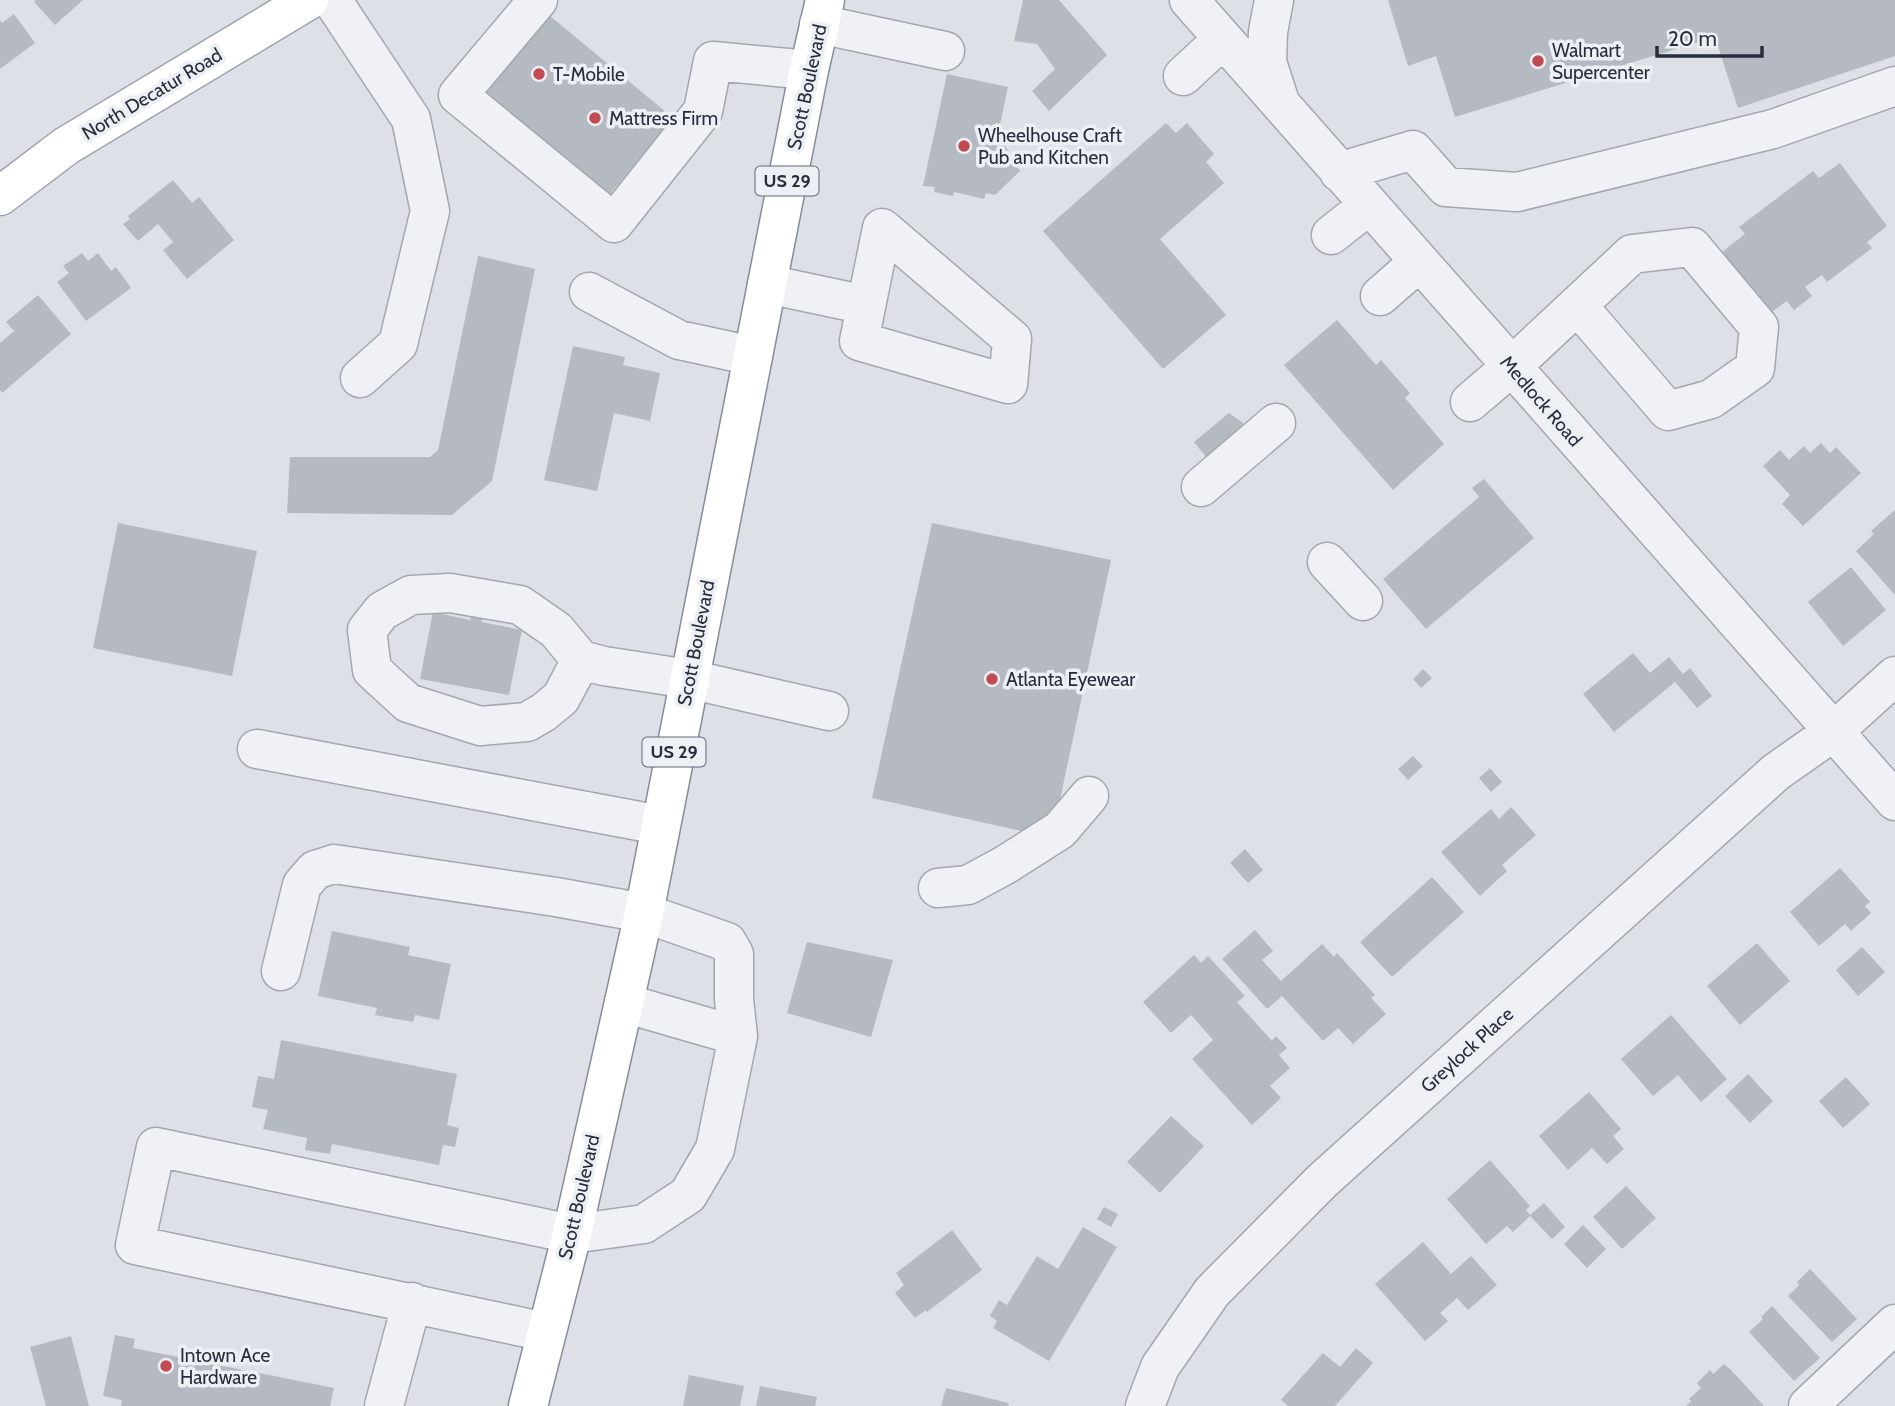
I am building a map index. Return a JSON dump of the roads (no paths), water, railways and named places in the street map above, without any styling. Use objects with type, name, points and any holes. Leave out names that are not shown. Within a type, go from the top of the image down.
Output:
[{"type":"main road","name":"North Decatur Road","points":[[0,196],[66,145],[309,0]]},
{"type":"main road","name":"Scott Boulevard","points":[[528,1406],[572,1234],[644,913],[822,12]]},
{"type":"street","points":[[332,0],[411,119],[430,212],[398,344],[360,378]]},
{"type":"street","points":[[538,0],[458,95],[614,223],[703,111],[713,61],[809,70]]},
{"type":"street","name":"Medlock Road","points":[[1189,0],[1895,801]]},
{"type":"street","points":[[1274,0],[1266,62],[1280,104]]},
{"type":"street","points":[[822,12],[945,51]]},
{"type":"street","points":[[1183,76],[1223,39]]},
{"type":"street","points":[[1339,172],[1413,150],[1446,187],[1517,192],[1773,129],[1895,86]]},
{"type":"street","points":[[1331,235],[1369,205]]},
{"type":"street","points":[[882,228],[1012,339],[1008,384],[859,341],[866,305],[882,228]]},
{"type":"street","points":[[1470,402],[1632,254],[1692,247],[1759,327],[1755,368],[1711,399],[1668,411],[1577,305]]},
{"type":"street","points":[[1380,296],[1419,262]]},
{"type":"street","points":[[767,284],[866,305]]},
{"type":"street","points":[[589,292],[679,340],[753,356]]},
{"type":"street","points":[[1201,487],[1276,423]]},
{"type":"street","points":[[1327,562],[1363,601]]},
{"type":"street","points":[[581,660],[561,698],[544,712],[527,722],[480,726],[408,703],[372,670],[367,630],[382,611],[411,595],[450,593],[520,605],[556,630],[581,660],[689,679],[830,711]]},
{"type":"street","name":"Greylock Place","points":[[1145,1406],[1160,1367],[1212,1292],[1322,1181],[1776,772],[1833,732],[1895,676]]},
{"type":"street","points":[[257,749],[660,825]]},
{"type":"street","points":[[938,888],[968,885],[1005,865],[1059,830],[1089,796]]},
{"type":"street","points":[[281,971],[302,885],[315,870],[334,864],[644,913],[727,942],[734,954],[734,999],[738,1035],[715,1149],[688,1195],[644,1224],[572,1234],[156,1147],[135,1245],[546,1332]]},
{"type":"street","points":[[624,1003],[738,1035]]},
{"type":"street","points":[[384,1406],[412,1302]]},
{"type":"street","points":[[1808,1406],[1895,1324]]},
{"type":"place","name":"Walmart Supercenter","points":[[1538,61]]},
{"type":"place","name":"T-Mobile","points":[[539,74]]},
{"type":"place","name":"Mattress Firm","points":[[595,118]]},
{"type":"place","name":"Wheelhouse Craft Pub and Kitchen","points":[[964,146]]},
{"type":"place","name":"Atlanta Eyewear","points":[[992,679]]},
{"type":"place","name":"Intown Ace Hardware","points":[[166,1366]]}]
